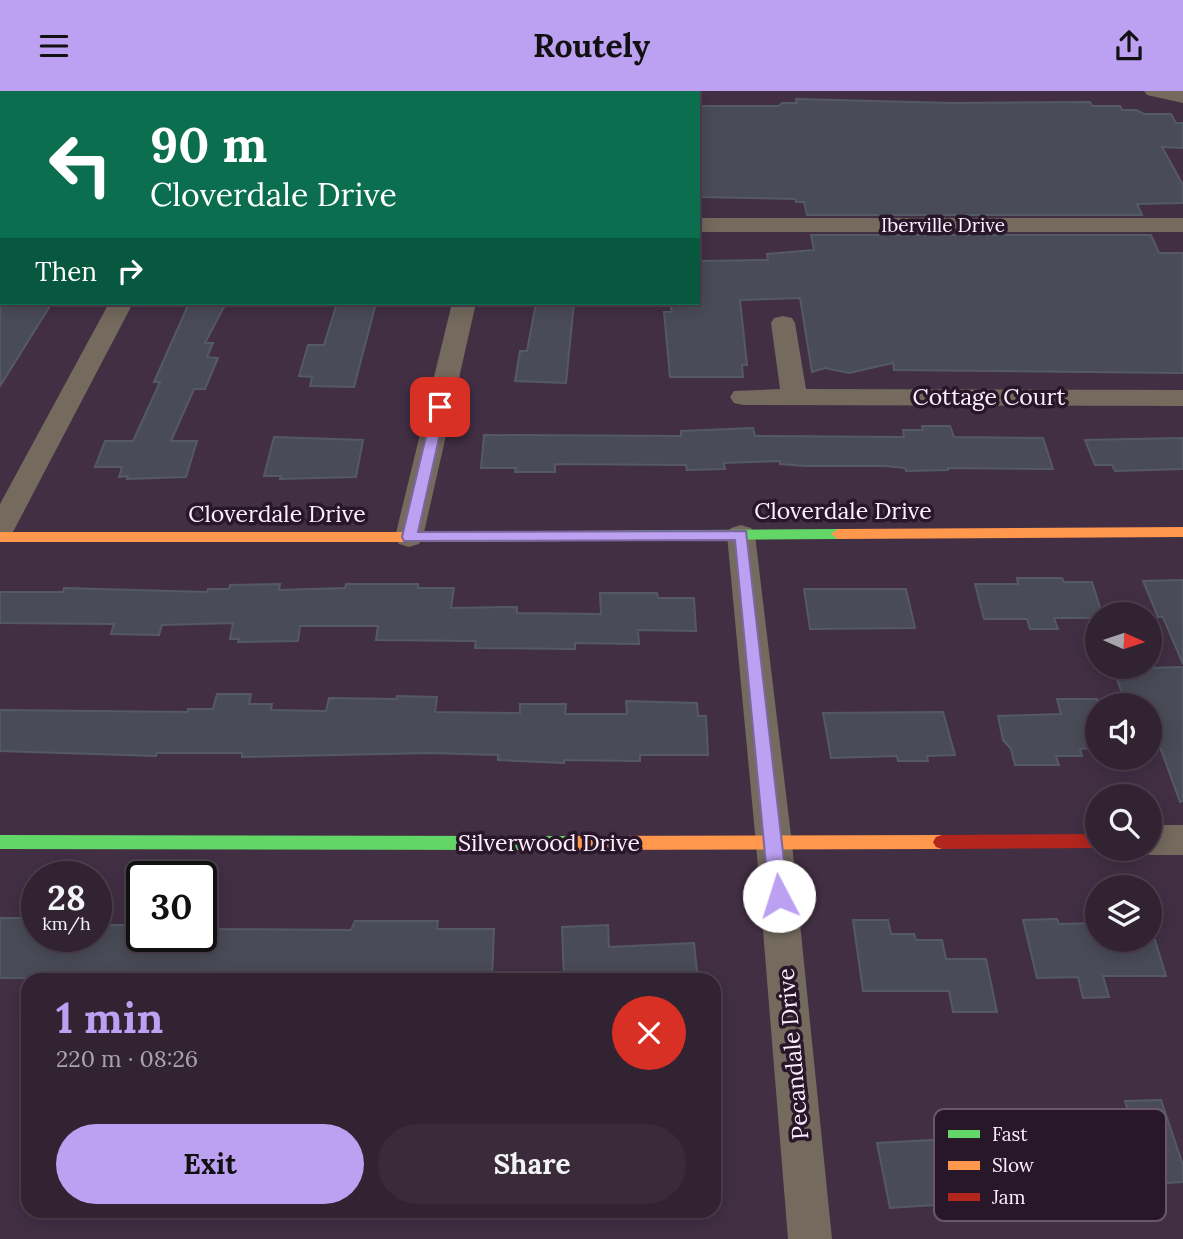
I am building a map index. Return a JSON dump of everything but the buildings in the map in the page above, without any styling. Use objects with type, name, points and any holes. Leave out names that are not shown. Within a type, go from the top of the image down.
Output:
[{"type":"street","points":[[1154,91],[1183,97]]},
{"type":"street","name":"Iberville Drive","points":[[703,225],[1183,225]]},
{"type":"street","points":[[0,530],[120,305]]},
{"type":"street","points":[[410,537],[464,305]]},
{"type":"street","points":[[783,323],[794,397]]},
{"type":"street","name":"Cottage Court","points":[[743,397],[1183,398]]},
{"type":"street","name":"Cloverdale Drive","points":[[0,537],[1183,532]]},
{"type":"street","name":"Pecandale Drive","points":[[741,535],[774,844],[810,1239]]},
{"type":"street","points":[[1162,840],[1183,840]]},
{"type":"street","name":"Silverwood Drive","points":[[0,842],[774,844],[1085,841]]},
{"type":"traffic: fast","points":[[442,537],[838,534]]},
{"type":"traffic: fast","points":[[0,842],[568,843]]},
{"type":"traffic: slow","points":[[838,534],[1183,532]]},
{"type":"traffic: slow","points":[[0,537],[442,537]]},
{"type":"traffic: slow","points":[[568,843],[942,842]]},
{"type":"traffic: jam","points":[[942,842],[1085,841]]},
{"type":"route","points":[[440,407],[410,537],[741,535],[779,896]]}]
